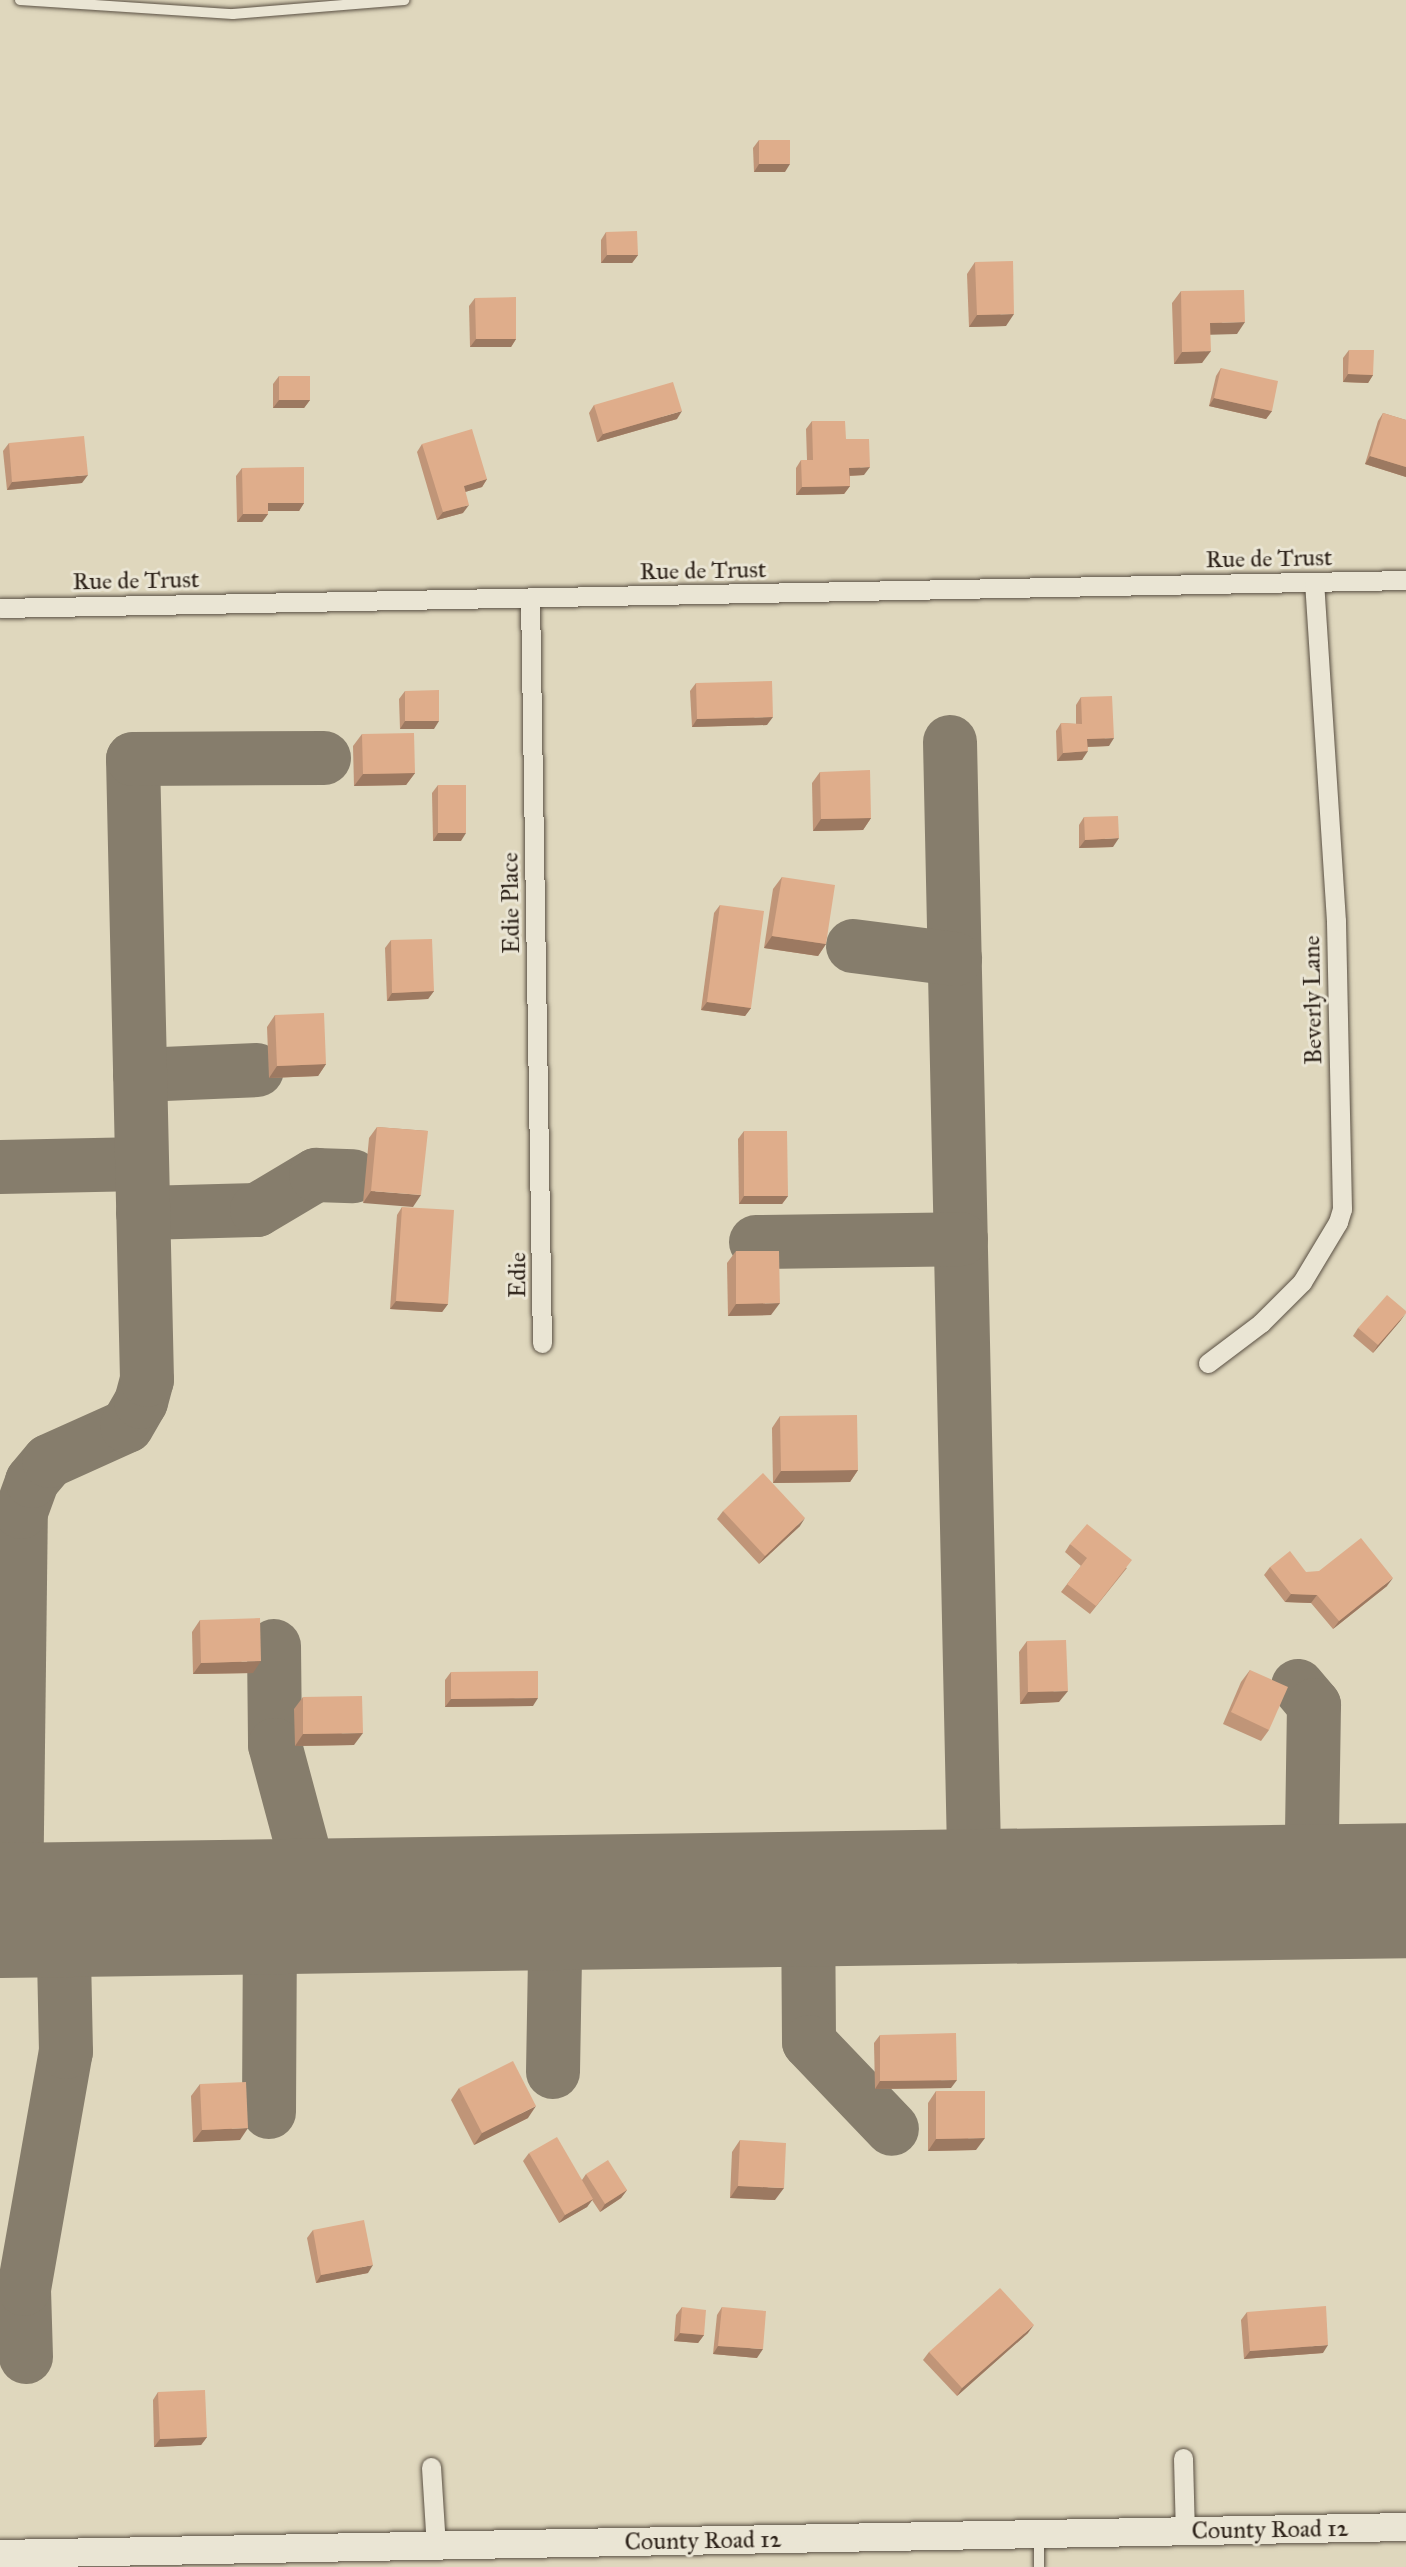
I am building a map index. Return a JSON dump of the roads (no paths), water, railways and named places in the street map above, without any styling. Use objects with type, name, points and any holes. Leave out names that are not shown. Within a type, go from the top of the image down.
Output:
[{"type":"street","name":"Rue de Trust","points":[[0,608],[1406,580]]},
{"type":"street","name":"Beverly Lane","points":[[1208,1363],[1261,1322],[1302,1282],[1338,1222],[1342,1209],[1336,921],[1314,583]]},
{"type":"street","name":"Edie Place","points":[[530,598],[542,1207]]},
{"type":"street","name":"Edie","points":[[542,1207],[542,1343]]},
{"type":"street","points":[[1182,2458],[1185,2532]]},
{"type":"street","points":[[431,2467],[436,2546]]},
{"type":"street","name":"County Road 12","points":[[0,2554],[1406,2527]]},
{"type":"lane","points":[[20,0],[233,15],[404,0]]},
{"type":"lane","points":[[1039,2534],[1039,2567]]}]
